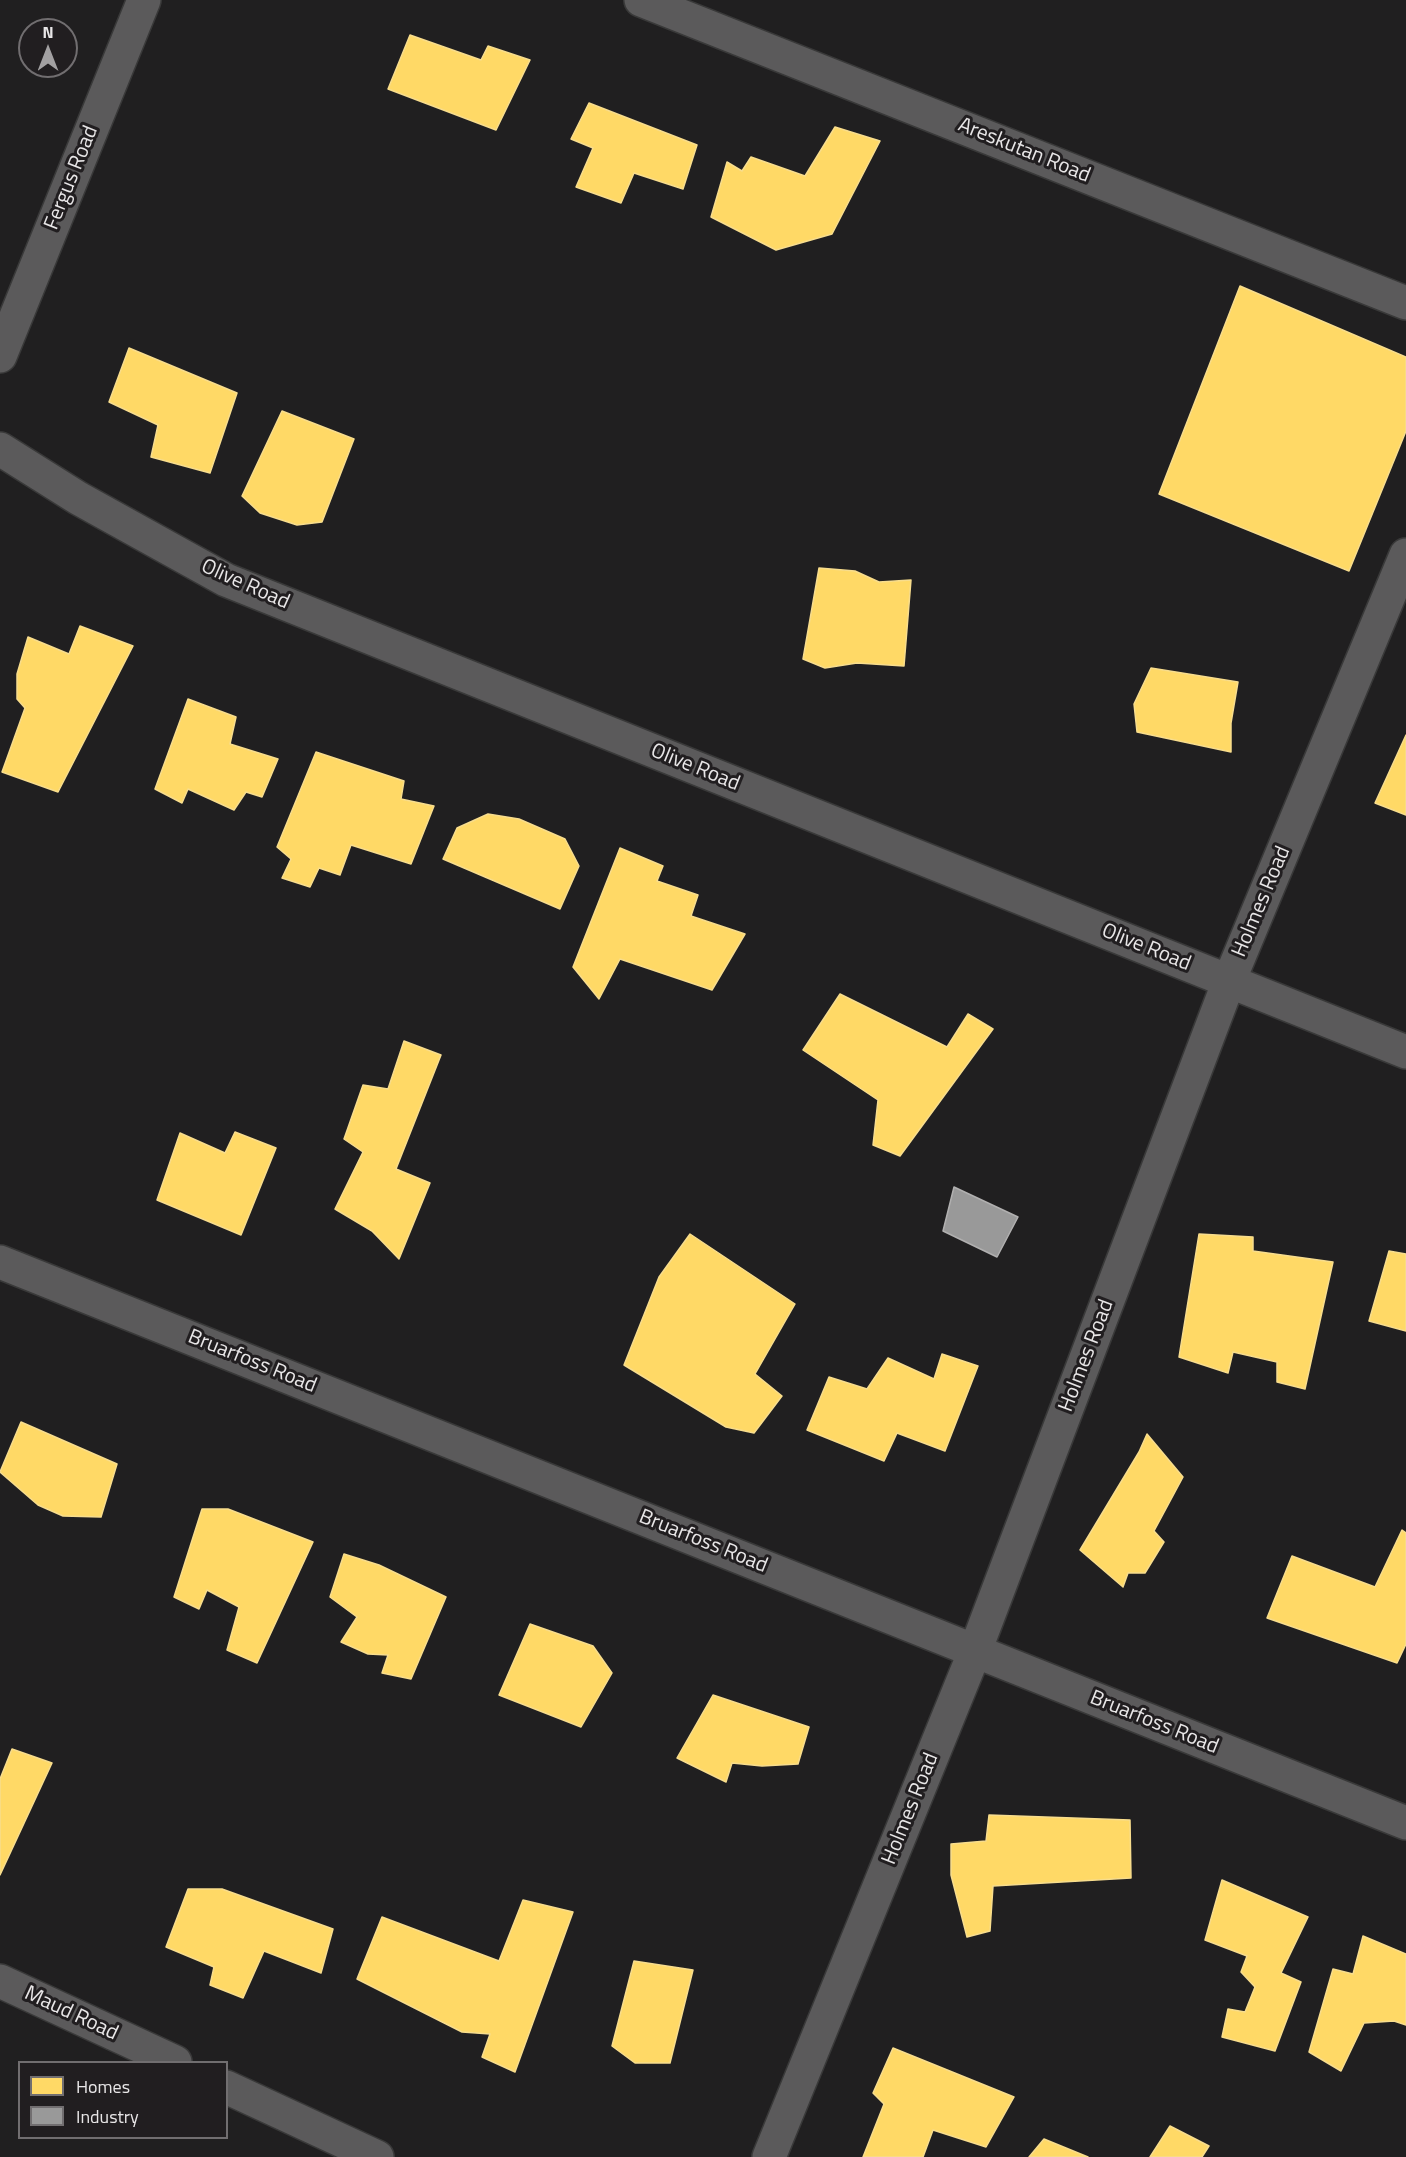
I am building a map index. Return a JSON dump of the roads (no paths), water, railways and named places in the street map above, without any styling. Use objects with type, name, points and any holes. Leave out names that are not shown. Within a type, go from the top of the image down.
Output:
[{"type":"street","name":"Fergus Road","points":[[0,356],[144,0]]},
{"type":"street","name":"Areskutan Road","points":[[641,0],[1406,303]]},
{"type":"street","name":"Olive Road","points":[[0,449],[78,498],[226,580],[1406,1052]]},
{"type":"street","name":"Holmes Road","points":[[769,2157],[975,1651],[1229,981],[1406,555]]},
{"type":"street","name":"Bruarfoss Road","points":[[0,1262],[1406,1823]]},
{"type":"street","name":"Maud Road","points":[[0,1981],[172,2061]]},
{"type":"street","points":[[228,2088],[377,2157]]}]
